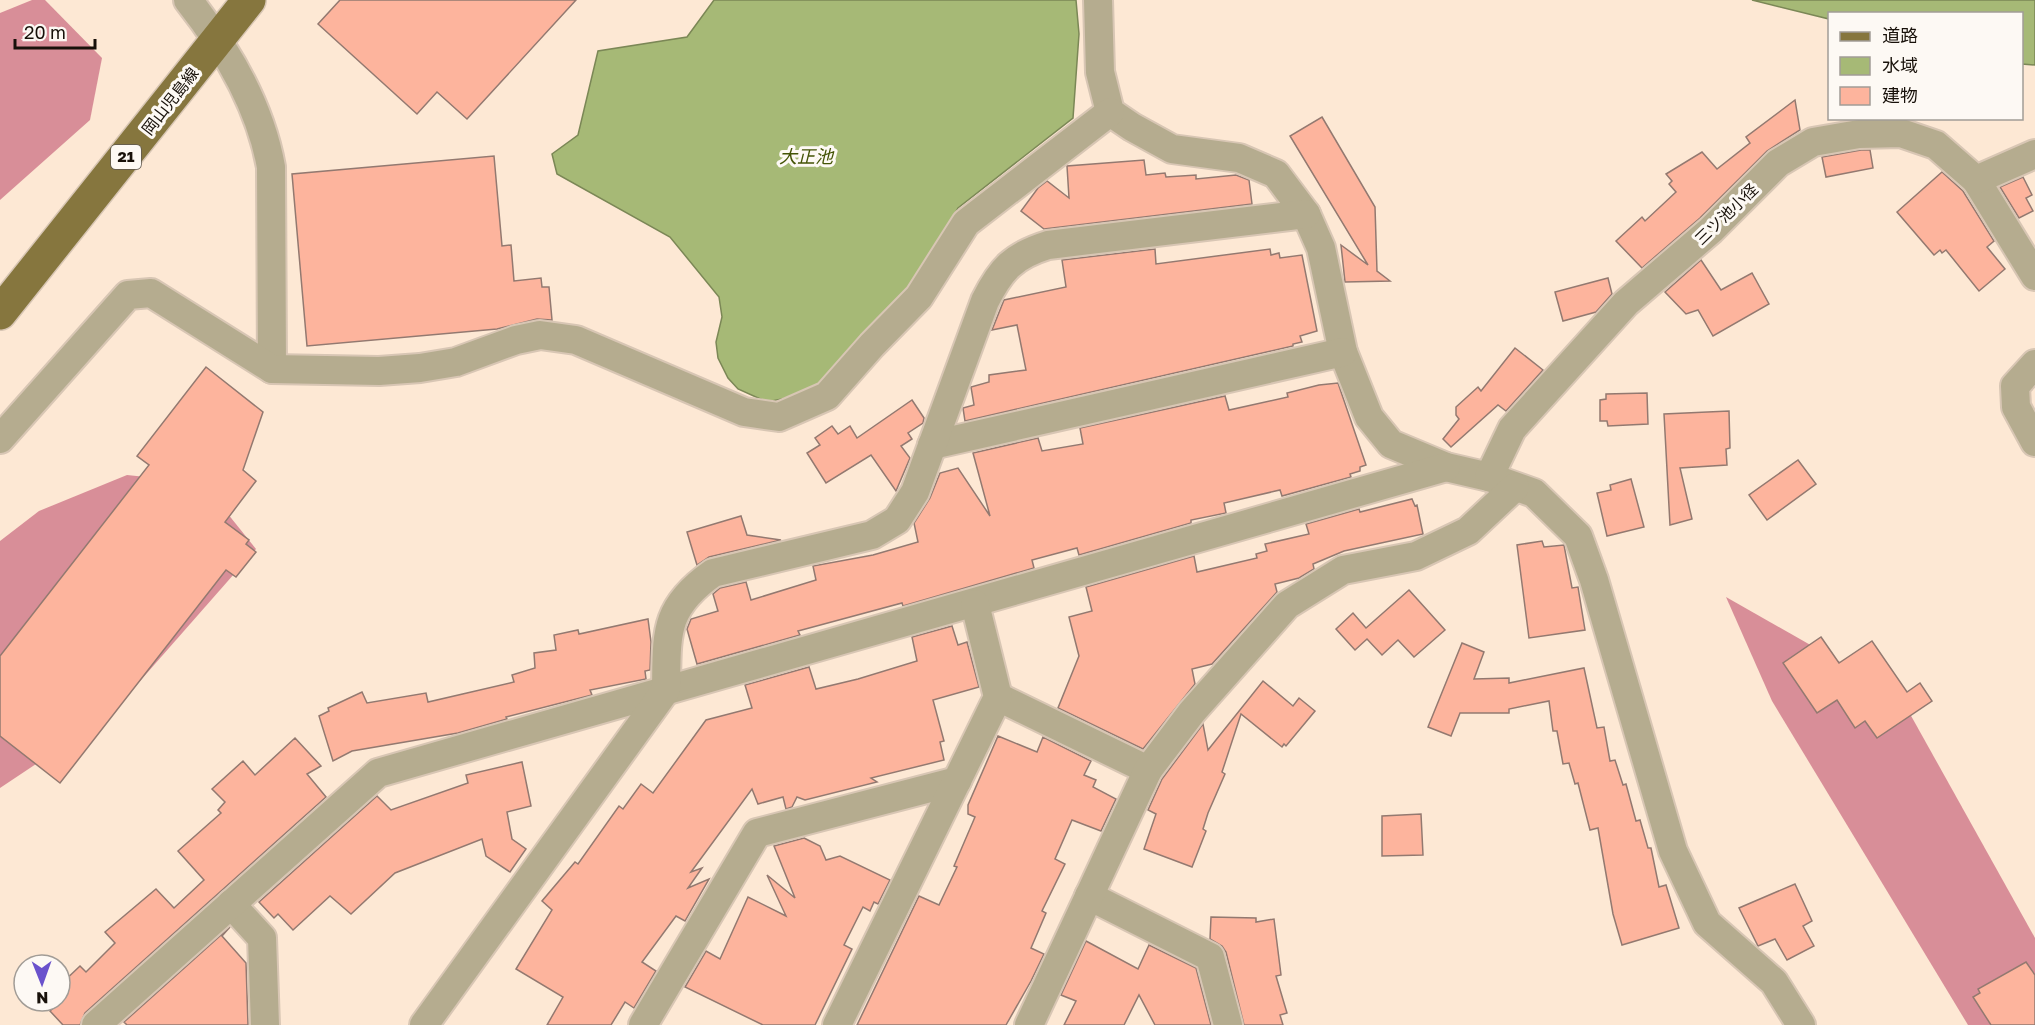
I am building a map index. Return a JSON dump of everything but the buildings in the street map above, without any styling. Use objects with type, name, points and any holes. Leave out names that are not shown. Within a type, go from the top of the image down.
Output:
[{"type":"main road","name":"岡山児島線","points":[[0,313],[249,0]]},
{"type":"street","points":[[188,0],[219,39],[252,105],[267,145],[271,167],[272,369]]},
{"type":"street","points":[[1098,0],[1100,72],[1110,112],[1172,149],[1239,158],[1276,174],[1306,214],[1321,248],[1343,351],[1369,417],[1391,444],[1446,467],[1534,493],[1578,536],[1594,580],[1673,851],[1707,923],[1774,982],[1801,1025]]},
{"type":"street","points":[[0,439],[128,295],[151,293],[272,369],[379,371],[420,368],[456,362],[516,340],[540,335],[576,340],[744,412],[779,417],[827,396],[919,297],[966,223],[1110,112]]},
{"type":"street","name":"三ツ池小径","points":[[1502,482],[1512,429],[1626,303],[1711,231],[1778,163],[1813,142],[1860,134],[1901,134],[1936,145],[1976,180],[2035,276]]},
{"type":"street","points":[[1976,180],[2035,154]]},
{"type":"street","points":[[424,1025],[666,690],[670,622],[693,587],[713,573],[872,535],[897,520],[915,492],[997,276],[1021,254],[1048,245],[1306,214]]},
{"type":"street","points":[[932,445],[1343,351]]},
{"type":"street","points":[[2035,364],[2015,386],[2016,407],[2035,442]]},
{"type":"street","points":[[96,1025],[378,773],[975,604],[1446,467]]},
{"type":"street","points":[[1029,1025],[1148,770],[1192,712],[1287,605],[1343,570],[1416,556],[1468,531],[1502,482]]},
{"type":"street","points":[[837,1025],[998,697],[975,604]]},
{"type":"street","points":[[998,697],[1148,770]]},
{"type":"street","points":[[643,1025],[757,833],[957,781]]},
{"type":"street","points":[[1089,896],[1210,957],[1228,1025]]},
{"type":"street","points":[[231,904],[262,938],[265,1025]]},
{"type":"shaded area","points":[[32,0],[45,0],[102,58],[90,120],[0,200],[0,13]]},
{"type":"shaded area","points":[[127,475],[203,483],[256,549],[111,714],[0,788],[0,541],[39,511]]},
{"type":"shaded area","points":[[1726,597],[1900,696],[2035,938],[2035,1025],[1968,1025],[1772,701]]},
{"type":"water","name":"大正池","points":[[714,0],[1076,0],[1079,34],[1073,118],[958,208],[910,294],[817,392],[767,402],[738,389],[728,378],[718,358],[716,342],[722,317],[719,297],[670,237],[557,174],[552,154],[578,135],[598,51],[687,37]]},
{"type":"water","points":[[1752,0],[2035,0],[2035,65],[2023,64],[2023,12],[1828,12],[1828,19]]}]
